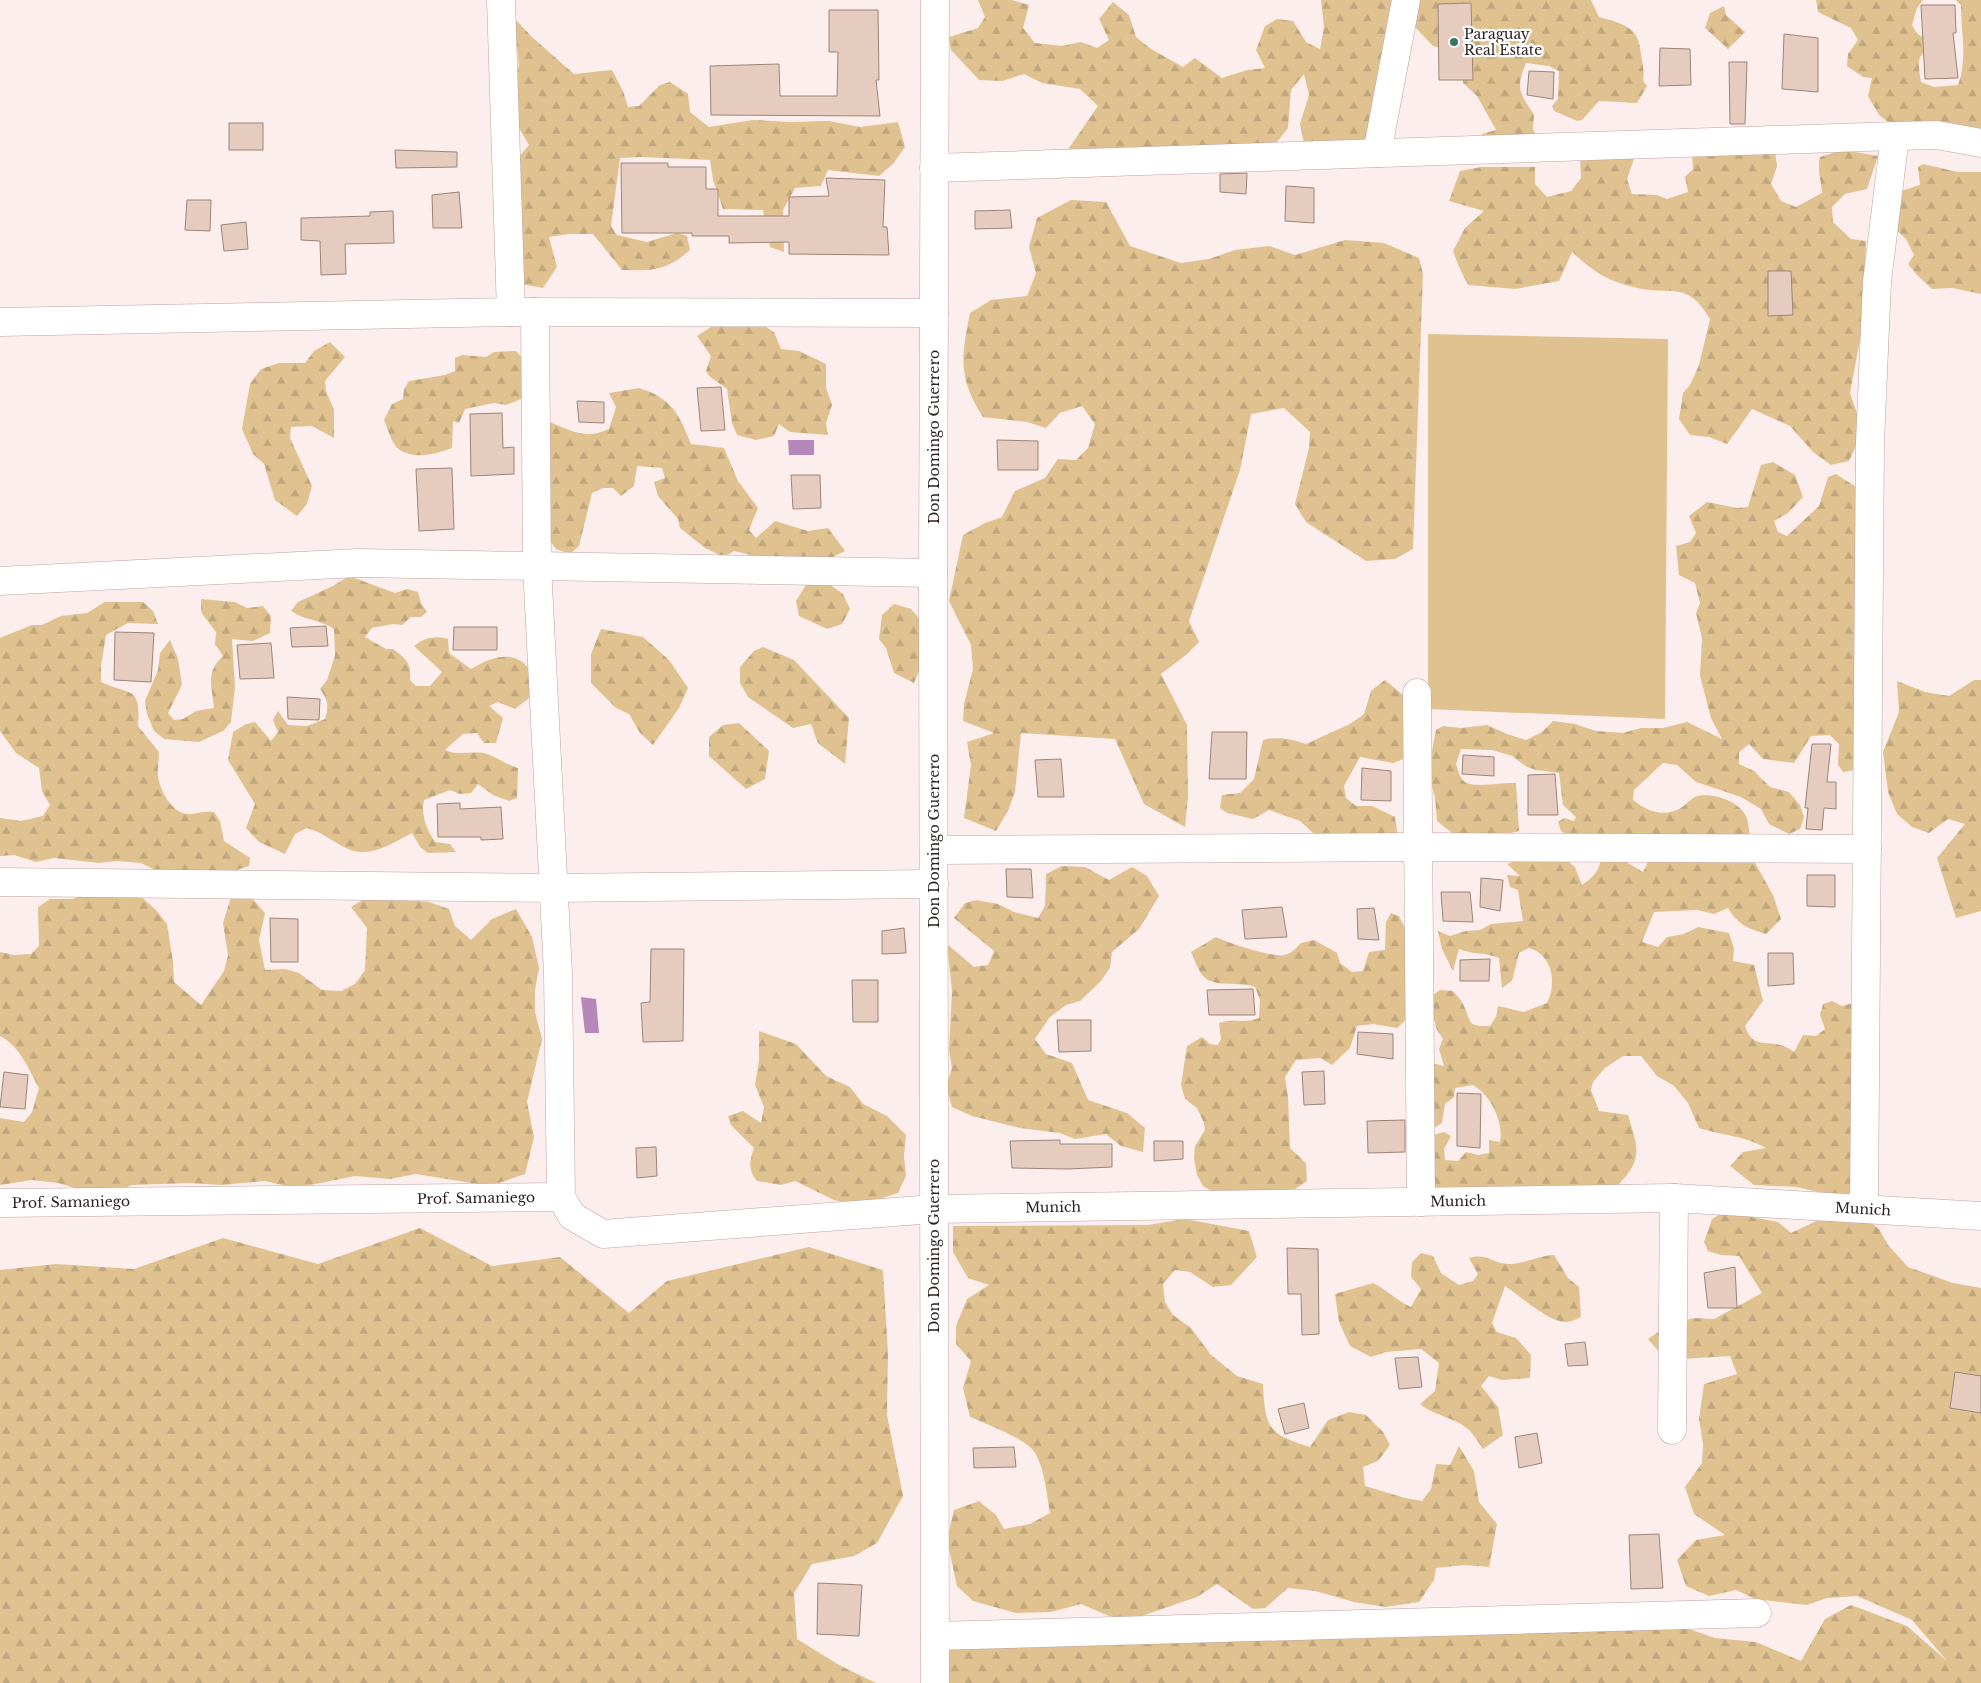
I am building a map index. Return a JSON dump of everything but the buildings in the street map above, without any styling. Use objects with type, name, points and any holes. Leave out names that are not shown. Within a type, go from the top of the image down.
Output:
[{"type":"street","points":[[501,0],[523,312],[558,983],[561,1197],[572,1216],[604,1234],[934,1209]]},
{"type":"street","name":"Don Domingo Guerrero","points":[[935,0],[933,574],[935,1683]]},
{"type":"street","points":[[1377,154],[1406,0]]},
{"type":"street","points":[[934,168],[1894,136],[1937,135],[1981,143]]},
{"type":"street","points":[[1864,1209],[1870,432],[1877,282],[1894,136]]},
{"type":"street","points":[[0,322],[523,312],[934,313]]},
{"type":"street","points":[[0,581],[358,563],[933,574]]},
{"type":"street","points":[[1417,693],[1421,1202]]},
{"type":"street","points":[[934,850],[1418,847],[1867,849]]},
{"type":"street","points":[[0,882],[553,888],[934,884]]},
{"type":"street","name":"Prof. Samaniego","points":[[0,1203],[561,1197]]},
{"type":"street","points":[[1672,1430],[1674,1198]]},
{"type":"street","name":"Munich","points":[[934,1209],[1674,1198],[1981,1216]]},
{"type":"street","points":[[935,1636],[1757,1613]]},
{"type":"green space","points":[[978,0],[1012,0],[1029,5],[1023,28],[1035,43],[1062,46],[1081,42],[1097,48],[1109,40],[1099,19],[1113,2],[1129,15],[1136,37],[1151,49],[1183,67],[1195,58],[1222,78],[1247,70],[1265,68],[1256,50],[1265,26],[1277,19],[1293,21],[1306,42],[1320,49],[1324,27],[1321,0],[1399,0],[1374,147],[1305,149],[1300,124],[1309,95],[1304,74],[1291,90],[1288,128],[1273,147],[1062,158],[1098,106],[1080,89],[1042,83],[1024,74],[1002,81],[979,80],[951,50],[949,37],[978,28],[985,17]]},
{"type":"green space","points":[[1414,0],[1591,0],[1599,17],[1622,24],[1637,37],[1644,74],[1643,81],[1647,86],[1637,103],[1599,101],[1582,120],[1577,121],[1554,111],[1552,106],[1558,99],[1559,71],[1549,66],[1526,63],[1520,85],[1522,96],[1534,115],[1533,129],[1537,137],[1484,142],[1482,134],[1496,130],[1477,96],[1463,83],[1463,75],[1440,48],[1433,46],[1411,23]]},
{"type":"green space","points":[[1816,0],[1923,0],[1917,8],[1912,25],[1921,36],[1935,39],[1919,60],[1921,82],[1934,87],[1958,85],[1961,75],[1963,45],[1961,5],[1956,0],[1981,0],[1981,138],[1892,125],[1879,115],[1868,96],[1872,78],[1863,77],[1847,66],[1848,54],[1858,40],[1851,28],[1818,12]]},
{"type":"green space","points":[[1724,6],[1726,15],[1745,32],[1728,49],[1705,28],[1710,13]]},
{"type":"green space","points":[[517,21],[533,38],[574,74],[612,70],[623,91],[628,107],[639,106],[660,85],[670,82],[688,94],[690,112],[709,127],[753,120],[829,121],[860,127],[898,122],[905,147],[893,164],[879,176],[828,170],[821,186],[795,188],[783,210],[784,252],[770,247],[763,210],[723,209],[713,180],[710,160],[620,158],[611,226],[617,235],[647,242],[677,233],[687,236],[690,250],[666,266],[651,270],[622,270],[593,234],[569,234],[549,237],[557,267],[543,288],[515,283],[511,166],[529,145],[517,125],[514,82],[519,65],[517,47],[508,29]]},
{"type":"green space","points":[[1843,150],[1878,156],[1867,189],[1845,194],[1832,207],[1833,222],[1851,239],[1866,241],[1862,329],[1850,393],[1858,416],[1858,435],[1849,461],[1831,465],[1813,452],[1790,426],[1752,409],[1727,444],[1709,437],[1690,435],[1679,419],[1683,393],[1690,385],[1699,365],[1710,319],[1702,307],[1686,294],[1650,290],[1618,283],[1595,271],[1572,252],[1559,281],[1515,289],[1468,285],[1453,251],[1465,228],[1484,211],[1449,201],[1460,171],[1481,167],[1535,167],[1535,184],[1547,197],[1571,191],[1581,178],[1580,158],[1634,159],[1627,179],[1632,194],[1657,195],[1667,199],[1688,192],[1685,177],[1693,169],[1692,154],[1775,151],[1777,166],[1771,184],[1781,201],[1796,207],[1822,193],[1819,171],[1820,157]]},
{"type":"green space","points":[[1923,164],[1958,172],[1981,172],[1981,294],[1952,288],[1932,289],[1908,264],[1914,255],[1906,239],[1890,224],[1901,191],[1920,185],[1918,167]]},
{"type":"green space","points":[[1071,200],[1106,202],[1130,246],[1181,263],[1209,259],[1235,250],[1269,246],[1295,255],[1345,240],[1384,243],[1419,258],[1423,274],[1413,549],[1395,559],[1366,561],[1306,522],[1295,504],[1309,448],[1310,432],[1284,408],[1251,414],[1240,470],[1189,621],[1199,642],[1186,655],[1161,674],[1187,725],[1188,796],[1185,827],[1144,804],[1115,739],[1021,733],[1015,792],[1008,811],[996,831],[964,818],[971,765],[967,742],[994,733],[963,721],[964,704],[973,669],[971,645],[949,601],[963,535],[985,523],[1002,517],[1015,491],[1045,478],[1058,459],[1076,460],[1088,448],[1095,424],[1082,406],[1060,413],[1046,428],[1027,422],[983,417],[969,391],[966,379],[964,355],[967,329],[970,313],[991,300],[1027,296],[1036,273],[1029,247],[1037,218]]},
{"type":"green space","points":[[753,319],[774,332],[781,349],[799,351],[826,364],[826,388],[832,405],[826,423],[828,435],[790,432],[779,424],[774,436],[756,440],[737,435],[732,423],[727,389],[709,376],[706,371],[711,356],[697,336],[714,325]]},
{"type":"green space","points":[[1428,334],[1668,339],[1665,719],[1428,709]]},
{"type":"green space","points":[[330,342],[345,357],[325,381],[326,391],[334,410],[334,438],[312,426],[291,427],[290,438],[312,486],[307,504],[297,516],[275,500],[264,464],[253,454],[242,429],[250,384],[261,369],[279,363],[305,363],[314,351]]},
{"type":"green space","points":[[516,351],[527,363],[525,391],[521,399],[506,405],[494,403],[465,409],[459,423],[453,421],[452,448],[437,453],[412,455],[398,448],[384,420],[392,404],[403,399],[404,389],[409,381],[445,375],[455,371],[455,358],[462,355],[486,357],[494,352]]},
{"type":"green space","points":[[639,388],[659,397],[673,408],[691,444],[724,448],[738,481],[758,508],[749,530],[756,538],[775,521],[808,531],[828,528],[845,551],[829,559],[764,558],[734,551],[724,557],[705,548],[680,528],[678,519],[658,496],[654,482],[665,478],[662,468],[637,466],[634,486],[621,496],[613,488],[603,488],[592,493],[579,546],[570,554],[556,549],[549,539],[550,422],[572,431],[586,434],[609,429],[616,407],[609,393]]},
{"type":"green space","points":[[1773,462],[1795,475],[1803,497],[1788,513],[1774,521],[1778,532],[1787,536],[1819,506],[1828,477],[1836,474],[1856,487],[1856,770],[1843,772],[1838,765],[1839,744],[1830,735],[1811,736],[1794,763],[1763,759],[1749,744],[1739,752],[1739,764],[1754,771],[1770,787],[1789,792],[1800,805],[1804,817],[1800,829],[1789,834],[1769,824],[1761,809],[1741,797],[1696,782],[1677,765],[1663,763],[1634,790],[1633,800],[1649,810],[1667,813],[1679,809],[1695,797],[1701,795],[1716,796],[1737,806],[1746,816],[1750,839],[1594,834],[1567,835],[1561,831],[1558,822],[1564,818],[1574,821],[1576,817],[1563,805],[1559,773],[1527,767],[1512,756],[1492,750],[1461,749],[1456,764],[1463,781],[1474,785],[1516,783],[1519,831],[1462,841],[1437,821],[1435,797],[1428,772],[1436,730],[1443,726],[1461,728],[1487,725],[1526,740],[1542,732],[1553,721],[1575,724],[1596,731],[1623,733],[1641,728],[1663,728],[1687,722],[1722,739],[1711,718],[1700,676],[1702,638],[1696,613],[1700,603],[1695,583],[1679,575],[1676,546],[1690,542],[1696,533],[1689,516],[1707,502],[1737,508],[1748,507],[1761,465]]},
{"type":"green space","points":[[349,576],[395,593],[407,589],[418,592],[421,603],[427,612],[421,617],[411,617],[402,625],[393,624],[372,628],[365,637],[386,649],[393,649],[404,658],[409,665],[410,680],[416,686],[430,686],[442,672],[414,646],[434,637],[448,639],[449,653],[471,669],[491,659],[509,657],[525,664],[537,683],[528,699],[515,709],[498,702],[489,706],[503,718],[496,743],[484,743],[477,733],[463,734],[445,750],[455,753],[484,753],[518,768],[517,798],[509,801],[493,795],[478,784],[471,793],[460,794],[450,790],[424,800],[425,822],[435,842],[450,844],[456,852],[428,853],[420,847],[412,833],[378,850],[360,852],[342,846],[307,828],[295,834],[285,854],[259,842],[246,828],[255,804],[228,760],[233,732],[246,724],[255,722],[271,741],[278,732],[273,720],[278,711],[288,725],[307,726],[325,719],[327,703],[320,689],[327,680],[335,656],[334,629],[291,611],[298,602],[333,586]]},
{"type":"green space","points":[[826,582],[843,594],[850,609],[842,624],[827,629],[799,616],[796,601],[806,585]]},
{"type":"green space","points":[[201,599],[235,602],[247,608],[263,606],[271,616],[270,633],[253,641],[232,639],[235,687],[231,722],[223,731],[199,742],[164,739],[154,731],[147,714],[145,701],[158,670],[160,653],[170,640],[178,659],[182,685],[168,713],[174,720],[183,719],[196,711],[214,708],[211,686],[212,674],[217,662],[223,656],[215,644],[216,632],[201,612]]},
{"type":"green space","points":[[105,602],[143,602],[153,611],[158,624],[128,623],[106,635],[101,666],[101,682],[127,691],[136,698],[139,713],[138,726],[159,752],[159,782],[168,801],[173,807],[184,814],[214,812],[220,821],[224,841],[250,858],[249,866],[231,872],[161,873],[141,863],[116,861],[99,863],[54,858],[36,862],[14,855],[0,856],[0,818],[21,821],[43,816],[50,805],[42,791],[39,768],[16,753],[0,731],[0,638],[32,625],[42,625],[61,616],[87,613]]},
{"type":"green space","points":[[894,604],[911,609],[924,624],[921,667],[914,683],[894,673],[886,648],[879,639],[882,615]]},
{"type":"green space","points":[[601,629],[643,637],[669,660],[688,688],[679,708],[653,745],[640,733],[629,714],[616,708],[591,683],[591,654]]},
{"type":"green space","points":[[763,647],[794,660],[849,718],[845,764],[818,743],[811,724],[793,728],[748,697],[740,683],[740,667],[754,651]]},
{"type":"green space","points":[[1385,680],[1404,696],[1409,757],[1393,763],[1360,757],[1344,786],[1346,798],[1356,806],[1372,806],[1395,817],[1398,838],[1324,843],[1300,821],[1269,810],[1253,819],[1227,813],[1220,808],[1222,795],[1240,793],[1254,779],[1263,740],[1285,739],[1306,744],[1350,724],[1364,714],[1371,691]]},
{"type":"green space","points":[[1974,680],[1981,680],[1981,911],[1956,918],[1937,858],[1965,824],[1948,819],[1929,833],[1912,827],[1897,814],[1888,792],[1883,752],[1899,712],[1897,681],[1925,692],[1949,696]]},
{"type":"green space","points":[[739,723],[769,751],[765,779],[746,789],[709,756],[709,737],[723,725]]},
{"type":"green space","points":[[1602,854],[1616,856],[1643,872],[1650,858],[1754,861],[1773,895],[1781,919],[1766,934],[1744,925],[1735,918],[1728,908],[1714,914],[1697,910],[1654,912],[1642,942],[1658,947],[1667,937],[1684,934],[1698,927],[1729,933],[1734,948],[1733,961],[1754,965],[1763,1001],[1745,1026],[1748,1033],[1755,1040],[1782,1045],[1794,1052],[1803,1035],[1816,1036],[1825,1029],[1820,1015],[1823,1004],[1832,1001],[1842,1006],[1860,1001],[1860,1182],[1844,1198],[1797,1187],[1754,1185],[1730,1166],[1743,1152],[1766,1148],[1741,1138],[1699,1128],[1688,1103],[1674,1086],[1657,1076],[1641,1056],[1623,1056],[1605,1068],[1593,1082],[1591,1090],[1599,1111],[1628,1115],[1634,1136],[1636,1145],[1635,1160],[1626,1177],[1617,1186],[1433,1191],[1431,1140],[1434,1135],[1444,1132],[1451,1136],[1444,1149],[1445,1160],[1458,1161],[1466,1152],[1478,1155],[1489,1153],[1489,1140],[1500,1142],[1501,1135],[1498,1118],[1491,1102],[1473,1085],[1455,1088],[1454,1097],[1445,1104],[1442,1123],[1434,1128],[1432,1063],[1444,1066],[1439,1049],[1443,1039],[1436,1028],[1435,1021],[1430,1017],[1429,998],[1440,990],[1453,991],[1462,1002],[1470,1022],[1476,1025],[1490,1026],[1496,1017],[1498,1006],[1524,1012],[1547,1003],[1552,987],[1551,971],[1548,963],[1537,952],[1529,948],[1519,953],[1512,981],[1502,988],[1499,958],[1494,956],[1459,949],[1453,971],[1442,949],[1438,931],[1450,936],[1466,931],[1480,930],[1491,924],[1523,921],[1518,890],[1510,887],[1507,875],[1520,876],[1507,864],[1520,859],[1563,857],[1575,867],[1582,885],[1596,872]]},
{"type":"green space","points":[[1062,866],[1085,867],[1109,880],[1132,867],[1147,876],[1159,896],[1139,929],[1112,952],[1110,968],[1100,982],[1080,1001],[1066,1005],[1050,1017],[1035,1039],[1046,1054],[1072,1063],[1088,1100],[1127,1113],[1145,1128],[1143,1152],[1121,1146],[1106,1134],[1075,1139],[1060,1133],[1020,1128],[972,1116],[952,1107],[946,1086],[952,1068],[949,1050],[952,991],[947,944],[974,967],[988,965],[994,951],[954,918],[965,903],[976,900],[998,904],[1014,912],[1038,918],[1045,906],[1046,874]]},
{"type":"green space","points":[[96,891],[138,894],[156,910],[167,924],[174,982],[201,1005],[224,971],[228,955],[223,923],[232,894],[250,896],[265,913],[259,940],[265,970],[285,969],[299,973],[322,990],[341,991],[355,984],[365,970],[367,928],[351,907],[369,896],[429,902],[449,909],[455,926],[471,940],[492,919],[516,909],[532,937],[539,968],[535,990],[535,1012],[542,1039],[527,1102],[534,1137],[525,1174],[490,1186],[416,1174],[390,1179],[355,1176],[296,1188],[265,1181],[223,1185],[190,1183],[132,1185],[103,1196],[58,1183],[32,1180],[0,1185],[0,1118],[24,1122],[32,1112],[39,1088],[28,1066],[18,1052],[7,1040],[0,1036],[0,952],[14,955],[31,954],[39,946],[38,907],[50,899],[72,899]]},
{"type":"green space","points":[[1391,913],[1399,916],[1407,932],[1408,1018],[1397,1028],[1373,1024],[1357,1026],[1350,1048],[1332,1065],[1320,1058],[1296,1060],[1285,1077],[1288,1097],[1290,1148],[1306,1163],[1307,1181],[1295,1189],[1280,1192],[1213,1192],[1203,1186],[1197,1175],[1194,1158],[1195,1146],[1205,1130],[1204,1123],[1197,1108],[1185,1099],[1181,1085],[1187,1046],[1202,1037],[1210,1044],[1218,1045],[1221,1039],[1219,1023],[1248,1021],[1259,1018],[1260,1000],[1255,987],[1208,980],[1199,971],[1191,952],[1216,937],[1251,949],[1279,955],[1290,953],[1301,943],[1314,940],[1337,953],[1340,963],[1352,972],[1363,971],[1369,952],[1385,950],[1386,922]]},
{"type":"green space","points":[[759,1031],[796,1044],[826,1076],[850,1087],[863,1104],[887,1116],[906,1135],[904,1156],[906,1176],[898,1193],[879,1199],[865,1207],[834,1200],[795,1181],[781,1185],[757,1181],[750,1166],[754,1148],[731,1125],[728,1116],[743,1111],[761,1123],[764,1107],[755,1085],[759,1061]]},
{"type":"green space","points":[[1732,1207],[1746,1216],[1778,1222],[1791,1233],[1827,1216],[1867,1219],[1879,1229],[1888,1245],[1908,1267],[1953,1283],[1981,1288],[1981,1683],[949,1683],[948,1649],[1669,1622],[1715,1638],[1756,1642],[1801,1661],[1825,1619],[1851,1605],[1907,1626],[1947,1661],[1912,1620],[1857,1596],[1827,1598],[1807,1605],[1755,1599],[1736,1590],[1709,1596],[1686,1586],[1677,1560],[1696,1540],[1725,1535],[1694,1514],[1685,1487],[1702,1463],[1703,1444],[1699,1419],[1704,1384],[1737,1374],[1730,1356],[1666,1360],[1648,1339],[1670,1324],[1694,1318],[1714,1319],[1762,1293],[1739,1256],[1721,1255],[1708,1251],[1704,1242],[1712,1219]]},
{"type":"green space","points":[[1185,1219],[1249,1231],[1257,1257],[1231,1285],[1213,1287],[1190,1272],[1175,1270],[1163,1284],[1165,1302],[1173,1315],[1191,1328],[1211,1355],[1237,1376],[1263,1384],[1265,1411],[1268,1420],[1277,1433],[1285,1438],[1310,1447],[1328,1420],[1349,1412],[1366,1415],[1383,1432],[1390,1445],[1378,1461],[1363,1467],[1365,1486],[1422,1501],[1431,1489],[1436,1464],[1450,1465],[1459,1446],[1474,1471],[1479,1502],[1497,1524],[1489,1567],[1464,1565],[1436,1568],[1434,1580],[1419,1602],[1385,1607],[1354,1602],[1315,1591],[1288,1588],[1265,1608],[1253,1609],[1217,1584],[1197,1597],[1133,1619],[1109,1616],[1081,1604],[1051,1612],[1016,1613],[973,1601],[957,1586],[947,1540],[954,1510],[979,1501],[996,1515],[1004,1529],[1030,1524],[1050,1513],[1042,1470],[1032,1449],[1012,1436],[970,1417],[963,1388],[971,1361],[956,1344],[956,1326],[967,1299],[989,1285],[968,1278],[953,1252],[953,1226],[1148,1225]]},
{"type":"green space","points":[[420,1228],[492,1266],[560,1257],[629,1313],[667,1281],[809,1247],[883,1270],[888,1353],[887,1415],[903,1496],[877,1543],[854,1556],[812,1564],[794,1593],[797,1639],[839,1665],[876,1683],[0,1683],[0,1270],[56,1264],[134,1269],[223,1238],[318,1264]]},
{"type":"green space","points":[[1421,1253],[1433,1256],[1441,1273],[1459,1285],[1473,1281],[1478,1274],[1469,1258],[1486,1257],[1502,1263],[1513,1264],[1554,1255],[1568,1278],[1579,1287],[1581,1317],[1566,1322],[1551,1318],[1542,1313],[1505,1286],[1492,1323],[1497,1332],[1516,1338],[1531,1355],[1530,1378],[1502,1380],[1489,1376],[1481,1386],[1498,1407],[1503,1435],[1483,1449],[1471,1432],[1463,1426],[1420,1404],[1435,1391],[1439,1363],[1421,1349],[1386,1352],[1371,1357],[1350,1346],[1339,1322],[1335,1294],[1373,1283],[1411,1307],[1421,1289],[1411,1277],[1412,1262]]},
{"type":"shaded area","points":[[788,440],[814,440],[814,455],[789,455]]},
{"type":"shaded area","points":[[581,997],[596,999],[599,1033],[585,1033]]},
{"type":"place","name":"Paraguay Real Estate","points":[[1454,42]]}]
